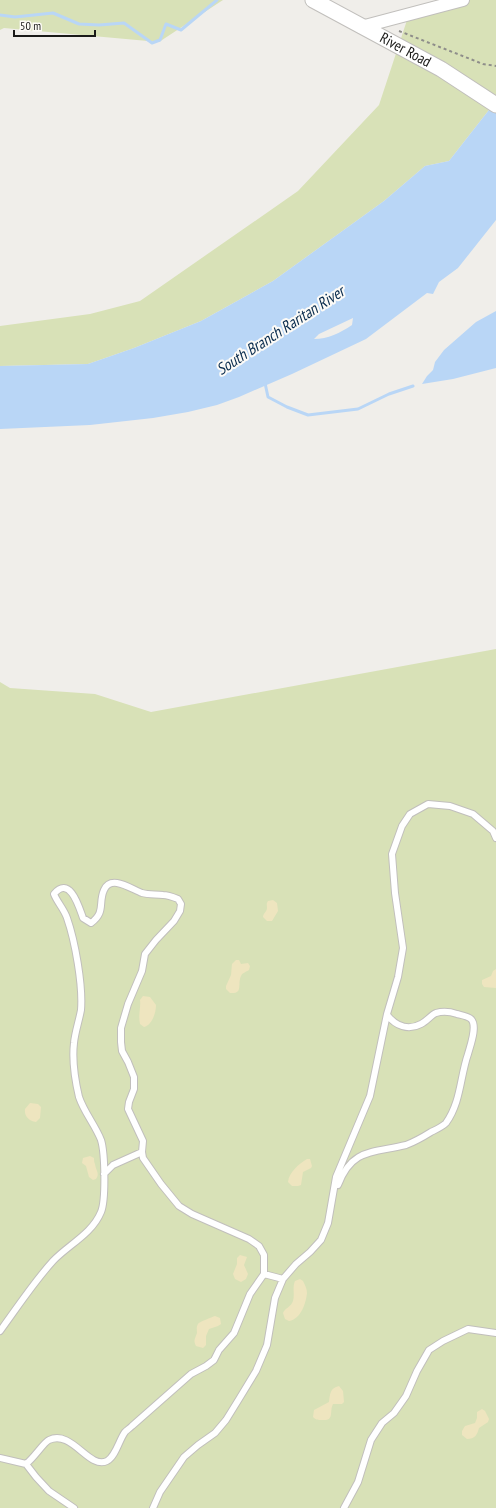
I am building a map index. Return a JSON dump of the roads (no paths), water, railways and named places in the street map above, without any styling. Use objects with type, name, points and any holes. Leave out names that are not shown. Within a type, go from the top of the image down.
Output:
[{"type":"street","name":"River Road","points":[[313,0],[441,69],[494,103]]},
{"type":"street","points":[[361,27],[463,0]]},
{"type":"lane","points":[[154,1508],[160,1492],[175,1468],[184,1457],[215,1433],[226,1420],[256,1370],[267,1345],[275,1298],[283,1279],[321,1240],[328,1223],[336,1177],[345,1152],[370,1096],[387,1015],[398,977],[403,948],[395,893],[392,854],[402,826],[410,814],[428,804],[450,806],[473,814],[493,831],[496,838]]},
{"type":"lane","points":[[0,1331],[43,1272],[54,1260],[92,1227],[102,1212],[104,1174],[101,1140],[86,1113],[79,1096],[75,1069],[74,1042],[80,1010],[79,982],[71,930],[66,916],[56,901],[54,894],[58,889],[64,888],[69,890],[76,898],[83,918],[91,923],[97,918],[100,912],[101,896],[105,888],[111,883],[120,883],[142,893],[171,896],[178,899],[181,904],[180,911],[174,921],[145,954],[142,971],[128,1004],[121,1028],[122,1051],[134,1078],[134,1089],[128,1109],[143,1140],[143,1158],[179,1206],[192,1214],[249,1239],[259,1246],[264,1255],[264,1274],[250,1294],[234,1333],[219,1350],[214,1360],[191,1374],[125,1432],[111,1457],[106,1462],[98,1462],[93,1460],[73,1444],[59,1438],[51,1439],[46,1442],[26,1464]]},
{"type":"lane","points":[[331,1207],[341,1177],[350,1162],[374,1152],[407,1144],[445,1124],[453,1111],[459,1096],[462,1071],[475,1025],[471,1019],[452,1012],[440,1012],[434,1014],[421,1024],[405,1027],[396,1025],[387,1015]]},
{"type":"lane","points":[[104,1174],[113,1165],[142,1152]]},
{"type":"lane","points":[[264,1274],[283,1279]]},
{"type":"lane","points":[[344,1508],[358,1482],[371,1440],[382,1423],[394,1413],[406,1396],[428,1350],[468,1328],[496,1332]]},
{"type":"lane","points":[[0,1458],[26,1464],[49,1491],[74,1508]]},
{"type":"water","name":"South Branch Raritan River","points":[[496,101],[496,220],[458,268],[439,282],[433,294],[427,293],[366,339],[292,374],[217,405],[153,418],[90,425],[0,429],[0,366],[88,364],[134,348],[201,321],[273,281],[384,201],[425,166],[449,161]],"holes":[[[353,318],[352,325],[334,335],[314,339],[319,334]]]},
{"type":"water","points":[[496,311],[496,368],[453,379],[422,384],[433,370],[435,362],[444,350],[476,322]]},
{"type":"waterway","points":[[0,15],[15,17],[53,13],[79,24],[99,25],[124,23],[152,43],[160,40],[166,24],[181,30],[217,0]]},
{"type":"waterway","points":[[265,383],[268,397],[287,407],[308,415],[358,409],[389,394],[413,386]]}]
